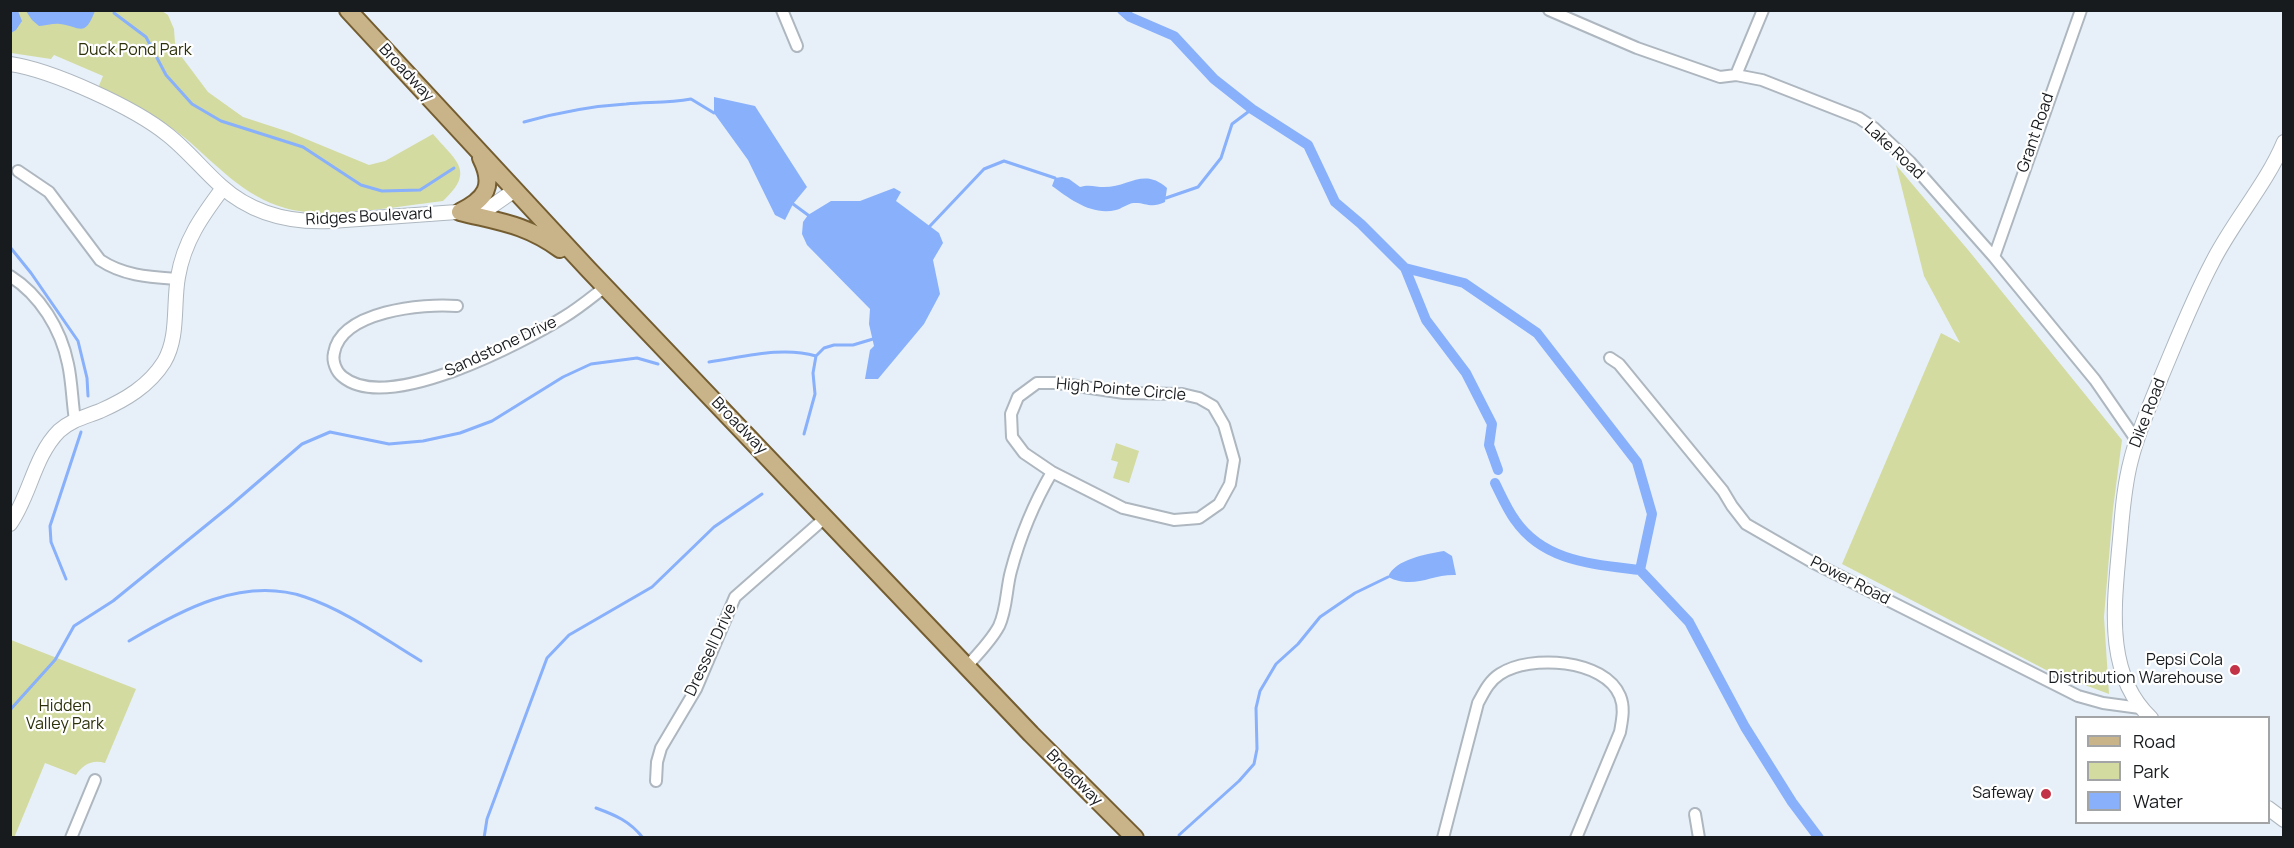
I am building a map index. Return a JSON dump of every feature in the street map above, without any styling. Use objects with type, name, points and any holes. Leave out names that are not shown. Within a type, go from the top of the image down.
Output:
[{"type":"main road","name":"Broadway","points":[[348,10],[605,287],[1046,750],[1135,837]]},
{"type":"main road","points":[[460,212],[480,201],[488,183],[487,170],[472,145]]},
{"type":"main road","points":[[460,212],[530,230],[588,269]]},
{"type":"street","points":[[782,10],[797,46]]},
{"type":"street","name":"Lake Road","points":[[1549,10],[1637,48],[1720,77],[1736,75],[1773,84],[1859,118],[1874,128],[1910,162],[1994,257],[2095,380],[2137,441]]},
{"type":"street","points":[[1736,75],[1763,10]]},
{"type":"street","name":"Grant Road","points":[[1994,257],[2081,10]]},
{"type":"street","name":"Ridges Boulevard","points":[[10,64],[59,78],[144,119],[178,144],[223,188],[262,211],[296,221],[331,221],[460,212],[492,206],[515,190]]},
{"type":"street","name":"Dike Road","points":[[2140,708],[2120,665],[2115,624],[2127,478],[2137,441],[2188,313],[2211,264],[2269,170],[2283,142]]},
{"type":"street","points":[[18,171],[49,192],[100,260],[134,275],[178,279]]},
{"type":"street","points":[[10,524],[19,510],[48,445],[61,429],[75,420],[129,396],[148,382],[163,364],[172,338],[183,253],[191,234],[223,188]]},
{"type":"street","points":[[10,276],[24,286],[40,303],[58,331],[68,363],[75,420]]},
{"type":"street","name":"Sandstone Drive","points":[[457,306],[435,304],[362,320],[342,334],[336,344],[333,355],[335,367],[343,377],[358,385],[387,388],[449,373],[498,351],[565,316],[605,287]]},
{"type":"street","name":"Power Road","points":[[1610,358],[1619,364],[1723,491],[1746,524],[1812,562],[2064,689],[2103,703],[2140,708]]},
{"type":"street","name":"High Pointe Circle","points":[[1037,383],[1057,383],[1124,393],[1182,394],[1199,398],[1213,406],[1219,416],[1224,425],[1234,460],[1230,484],[1220,504],[1199,518],[1174,520],[1123,508],[1052,472],[1024,453],[1012,437],[1011,414],[1018,397],[1037,383]]},
{"type":"street","points":[[967,666],[984,648],[999,626],[1015,556],[1035,502],[1052,472]]},
{"type":"street","name":"Dressell Drive","points":[[656,781],[657,762],[661,748],[696,689],[735,597],[826,517]]},
{"type":"street","points":[[1443,837],[1478,702],[1487,686],[1499,674],[1512,668],[1540,663],[1574,664],[1598,674],[1612,684],[1620,696],[1624,714],[1620,732],[1576,837]]},
{"type":"street","points":[[2140,708],[2150,716]]},
{"type":"street","points":[[71,837],[95,780]]},
{"type":"street","points":[[2270,810],[2283,820]]},
{"type":"street","points":[[1695,814],[1699,837]]},
{"type":"green space","name":"Duck Pond Park","points":[[10,11],[162,11],[168,15],[174,29],[175,43],[181,56],[208,92],[243,117],[289,132],[369,165],[385,161],[433,134],[459,166],[459,182],[443,201],[385,209],[320,213],[285,208],[270,203],[231,179],[165,123],[98,88],[103,76],[54,55],[51,59],[11,53]]},
{"type":"green space","points":[[1896,165],[2122,440],[2113,509],[2104,617],[2109,694],[2050,672],[1842,564],[1941,333],[1960,343],[1924,276]]},
{"type":"green space","points":[[1116,443],[1139,451],[1129,483],[1113,478],[1118,462],[1111,460]]},
{"type":"green space","name":"Hidden Valley Park","points":[[11,640],[136,689],[105,763],[89,763],[76,775],[45,763],[14,838],[10,837]]},
{"type":"water","points":[[11,10],[18,11],[22,21],[11,33]]},
{"type":"water","points":[[26,11],[95,11],[88,25],[81,29],[57,24],[39,26]]},
{"type":"water","points":[[714,97],[755,106],[807,187],[793,204],[785,220],[775,215],[748,160],[714,113]]},
{"type":"water","points":[[1062,177],[1080,187],[1113,186],[1144,178],[1151,179],[1167,188],[1165,202],[1152,205],[1133,203],[1116,210],[1098,211],[1082,205],[1052,186],[1055,178]]},
{"type":"water","points":[[894,188],[901,192],[896,201],[939,233],[943,243],[933,260],[940,294],[924,324],[878,379],[865,379],[870,350],[874,346],[869,324],[870,309],[807,245],[802,234],[803,222],[808,215],[831,201],[860,201]]},
{"type":"water","points":[[1444,551],[1452,556],[1456,575],[1415,582],[1398,581],[1388,577],[1397,566],[1404,562]]},
{"type":"waterway","points":[[1122,10],[1130,17],[1174,36],[1214,79],[1252,109],[1308,145],[1335,202],[1361,224],[1405,268],[1464,283],[1537,333],[1637,462],[1652,514],[1640,570]]},
{"type":"waterway","points":[[114,13],[146,37],[166,75],[192,104],[221,121],[303,147],[361,185],[382,191],[420,190],[454,168]]},
{"type":"waterway","points":[[524,122],[600,106],[691,99],[714,113]]},
{"type":"waterway","points":[[1166,198],[1198,187],[1221,158],[1232,124],[1252,109]]},
{"type":"waterway","points":[[930,226],[984,169],[1004,161],[1055,178]]},
{"type":"waterway","points":[[793,204],[808,215]]},
{"type":"waterway","points":[[10,247],[78,341],[87,378],[88,396]]},
{"type":"waterway","points":[[1405,268],[1426,320],[1466,373],[1492,424],[1489,445],[1498,470]]},
{"type":"waterway","points":[[804,434],[815,394],[813,373],[816,356],[824,348],[834,345],[853,345],[873,339]]},
{"type":"waterway","points":[[709,362],[776,352],[816,356]]},
{"type":"waterway","points":[[10,710],[55,660],[74,626],[113,601],[302,444],[330,432],[389,444],[423,441],[460,433],[492,421],[563,377],[591,364],[637,358],[658,364]]},
{"type":"waterway","points":[[66,579],[51,542],[50,526],[81,432]]},
{"type":"waterway","points":[[1495,483],[1515,520],[1540,545],[1555,553],[1587,563],[1640,570],[1689,622],[1745,727],[1792,802],[1819,838]]},
{"type":"waterway","points":[[484,838],[487,819],[547,658],[569,635],[652,587],[714,527],[762,494]]},
{"type":"waterway","points":[[1179,835],[1239,781],[1254,764],[1257,749],[1256,708],[1260,691],[1276,664],[1298,644],[1320,617],[1355,593],[1388,577]]},
{"type":"waterway","points":[[129,641],[170,618],[213,600],[259,591],[282,592],[305,597],[336,610],[421,661]]},
{"type":"waterway","points":[[596,808],[622,819],[643,838]]},
{"type":"place","name":"Pepsi Cola Distribution Warehouse","points":[[2235,670]]},
{"type":"place","name":"Safeway","points":[[2046,794]]}]
